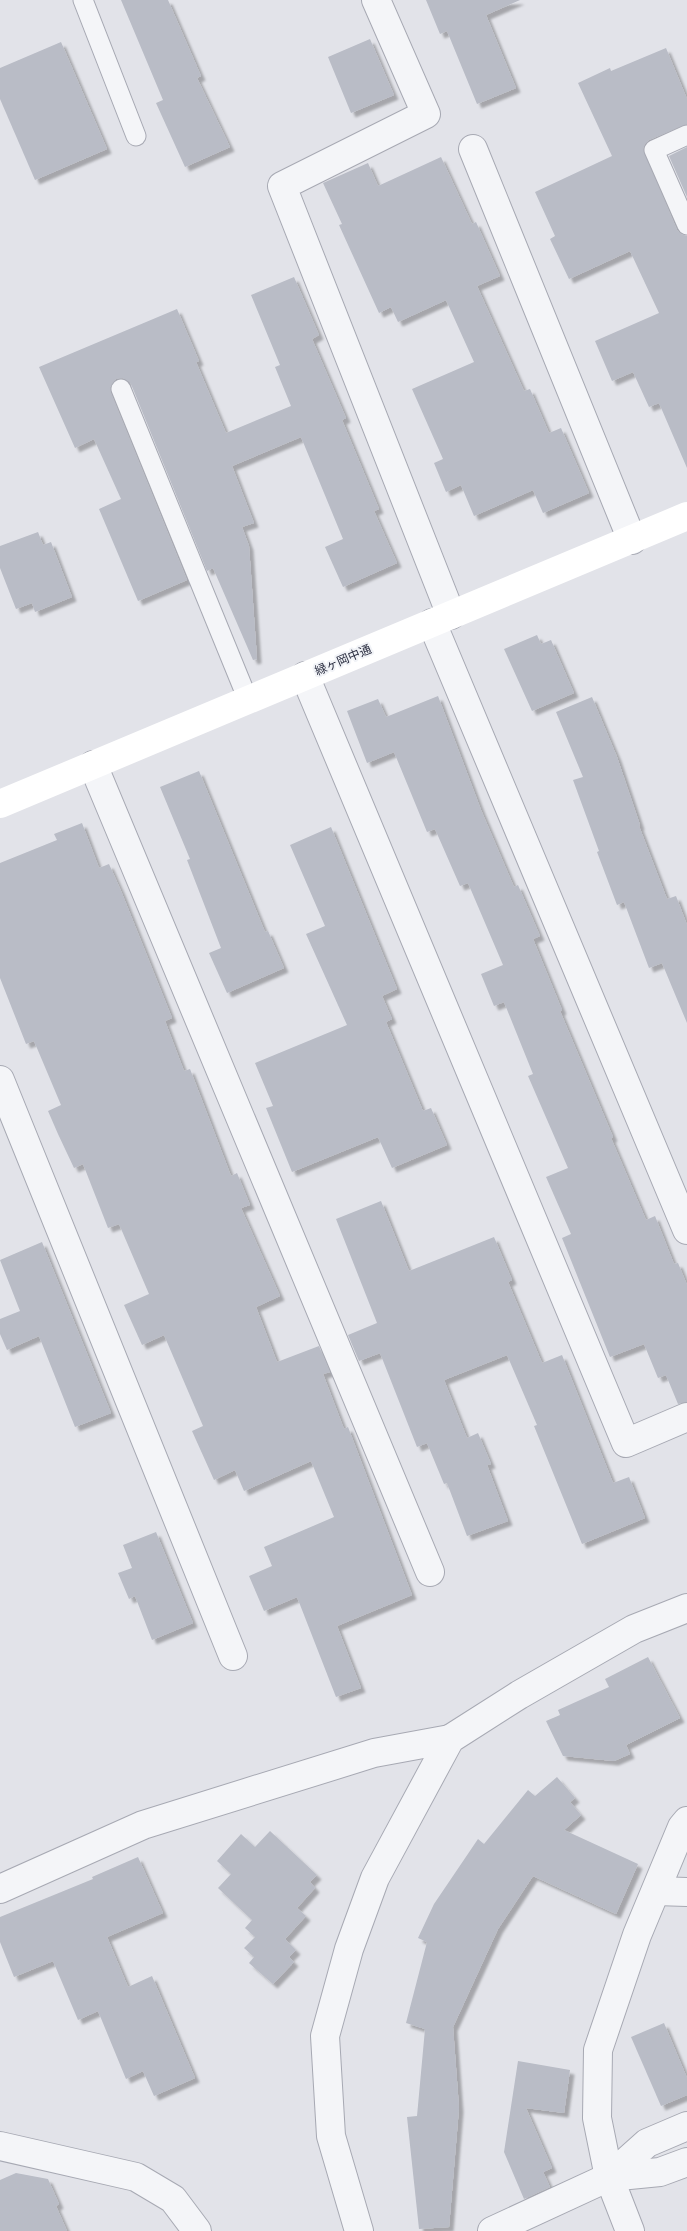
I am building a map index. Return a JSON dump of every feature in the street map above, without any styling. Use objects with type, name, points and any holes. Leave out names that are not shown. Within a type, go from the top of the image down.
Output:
[{"type":"street","points":[[376,0],[426,114],[282,186],[442,619],[687,1230]]},
{"type":"street","points":[[473,149],[632,540]]},
{"type":"street","name":"緑ヶ岡中通","points":[[0,804],[687,516]]},
{"type":"street","points":[[305,676],[626,1443],[687,1417]]},
{"type":"street","points":[[93,765],[430,1572]]},
{"type":"street","points":[[0,1080],[233,1656]]},
{"type":"street","points":[[0,1889],[143,1825],[374,1753],[450,1740],[519,1695],[634,1630],[687,1608]]},
{"type":"street","points":[[359,2231],[331,2136],[324,2036],[349,1949],[375,1878],[450,1740]]},
{"type":"street","points":[[630,2231],[609,2178],[597,2118],[598,2050],[637,1935],[682,1827],[687,1821]]},
{"type":"street","points":[[656,1891],[687,1892]]},
{"type":"street","points":[[609,2178],[647,2143],[687,2126]]},
{"type":"street","points":[[0,2146],[136,2177],[173,2199],[197,2231]]},
{"type":"street","points":[[492,2231],[609,2178],[660,2172],[687,2162]]},
{"type":"lane","points":[[83,0],[136,136]]},
{"type":"lane","points":[[687,135],[654,150],[687,225]]},
{"type":"lane","points":[[121,389],[248,700]]},
{"type":"building","points":[[121,0],[168,0],[201,76],[197,78],[230,147],[185,167],[156,103],[163,100]]},
{"type":"building","points":[[426,0],[520,0],[486,15],[516,88],[477,104],[447,31],[440,34]]},
{"type":"building","points":[[370,39],[394,95],[351,113],[328,57]]},
{"type":"building","points":[[61,42],[107,149],[35,180],[0,99],[0,68]]},
{"type":"building","points":[[666,48],[687,99],[687,124],[649,140],[643,149],[677,230],[687,236],[687,468],[659,403],[649,407],[633,372],[612,381],[595,341],[659,313],[630,251],[569,279],[550,239],[555,236],[535,192],[612,156],[578,83],[610,68],[611,71]]},
{"type":"building","points":[[687,147],[687,197],[669,156]]},
{"type":"building","points":[[441,157],[472,224],[476,222],[500,276],[477,286],[524,391],[530,389],[549,433],[561,428],[589,493],[543,513],[533,490],[474,516],[461,485],[446,492],[434,463],[443,459],[412,389],[474,362],[446,300],[398,322],[391,307],[379,313],[339,225],[342,224],[323,183],[368,163],[378,186]]},
{"type":"building","points":[[294,277],[319,335],[312,339],[346,418],[342,420],[379,509],[374,511],[397,563],[343,587],[325,547],[343,539],[301,437],[232,466],[254,523],[242,527],[249,546],[257,659],[253,660],[213,568],[207,571],[131,384],[123,378],[116,379],[110,387],[111,393],[187,580],[138,601],[99,509],[121,499],[94,439],[75,448],[39,367],[177,309],[199,361],[196,362],[226,433],[291,406],[275,367],[280,365],[251,295]]},
{"type":"building","points":[[38,532],[43,545],[51,542],[72,597],[35,612],[32,603],[16,609],[0,568],[0,546]]},
{"type":"building","points":[[537,635],[541,644],[551,640],[574,693],[532,711],[504,649]]},
{"type":"building","points":[[438,696],[481,810],[514,887],[518,885],[540,936],[533,939],[562,1010],[560,1011],[613,1137],[611,1138],[646,1220],[655,1216],[674,1264],[678,1263],[687,1285],[687,1402],[678,1404],[666,1375],[658,1378],[644,1344],[610,1357],[562,1238],[571,1234],[546,1177],[568,1168],[528,1076],[533,1074],[504,1002],[494,1006],[481,974],[503,965],[468,883],[460,886],[435,829],[427,832],[394,752],[367,763],[347,711],[378,699],[386,717]]},
{"type":"building","points":[[592,697],[617,757],[639,826],[667,899],[676,896],[687,925],[687,1023],[662,963],[649,968],[624,902],[617,905],[573,780],[583,777],[556,712]]},
{"type":"building","points":[[199,771],[265,932],[268,931],[284,968],[227,993],[209,953],[221,948],[187,860],[190,859],[160,787]]},
{"type":"building","points":[[82,823],[99,868],[109,864],[121,891],[172,1018],[165,1021],[184,1071],[190,1069],[231,1176],[237,1173],[250,1205],[241,1208],[280,1296],[256,1307],[277,1362],[319,1346],[330,1372],[323,1374],[344,1429],[348,1427],[412,1595],[337,1626],[361,1688],[336,1697],[297,1597],[264,1611],[249,1576],[272,1566],[264,1547],[334,1517],[311,1461],[244,1491],[235,1470],[214,1480],[192,1431],[203,1426],[164,1335],[142,1345],[124,1305],[149,1294],[119,1224],[108,1228],[83,1164],[74,1168],[48,1111],[61,1105],[34,1041],[26,1044],[0,978],[0,863],[57,840],[54,834]]},
{"type":"building","points":[[331,827],[397,989],[382,996],[392,1019],[386,1022],[423,1111],[431,1108],[447,1145],[392,1168],[378,1137],[292,1172],[266,1108],[273,1106],[255,1063],[347,1025],[306,934],[325,926],[290,845]]},
{"type":"building","points":[[381,1201],[409,1271],[494,1237],[512,1280],[508,1282],[542,1363],[562,1355],[613,1483],[629,1477],[645,1518],[582,1544],[534,1426],[537,1425],[507,1355],[444,1380],[467,1438],[478,1433],[491,1464],[487,1465],[508,1521],[467,1536],[447,1483],[444,1484],[427,1443],[417,1447],[380,1353],[359,1361],[348,1335],[377,1323],[336,1219]]},
{"type":"building","points":[[42,1242],[111,1413],[75,1427],[39,1336],[7,1350],[0,1334],[0,1319],[20,1311],[0,1260]]},
{"type":"building","points":[[156,1532],[193,1623],[152,1640],[135,1596],[129,1599],[118,1573],[132,1568],[123,1545]]},
{"type":"building","points":[[648,1657],[680,1718],[626,1745],[630,1754],[614,1761],[563,1756],[546,1721],[560,1715],[558,1710],[609,1687],[605,1679]]},
{"type":"building","points":[[557,1777],[575,1798],[570,1802],[581,1815],[564,1830],[638,1864],[616,1914],[533,1876],[498,1929],[453,2027],[459,2108],[449,2227],[419,2229],[407,2117],[417,2116],[425,2029],[406,2023],[427,1942],[418,1938],[434,1904],[478,1839],[484,1844],[528,1790],[535,1796]]},
{"type":"building","points":[[270,1831],[317,1875],[310,1882],[315,1888],[297,1908],[306,1916],[285,1939],[296,1950],[289,1957],[294,1962],[273,1984],[249,1963],[254,1957],[244,1948],[255,1937],[245,1928],[252,1920],[218,1888],[231,1874],[217,1861],[241,1834],[255,1847]]},
{"type":"building","points":[[138,1857],[163,1913],[107,1937],[128,1987],[152,1976],[195,2078],[154,2096],[143,2071],[126,2079],[98,2011],[78,2020],[53,1961],[14,1977],[0,1942],[0,1917],[93,1879],[92,1877]]},
{"type":"building","points":[[664,2023],[687,2078],[687,2095],[661,2106],[631,2037]]},
{"type":"building","points":[[518,2061],[570,2070],[564,2113],[526,2108],[552,2168],[543,2172],[550,2187],[524,2199],[504,2152]]},
{"type":"building","points":[[16,2173],[48,2179],[59,2204],[56,2206],[67,2231],[0,2231],[0,2180]]}]
